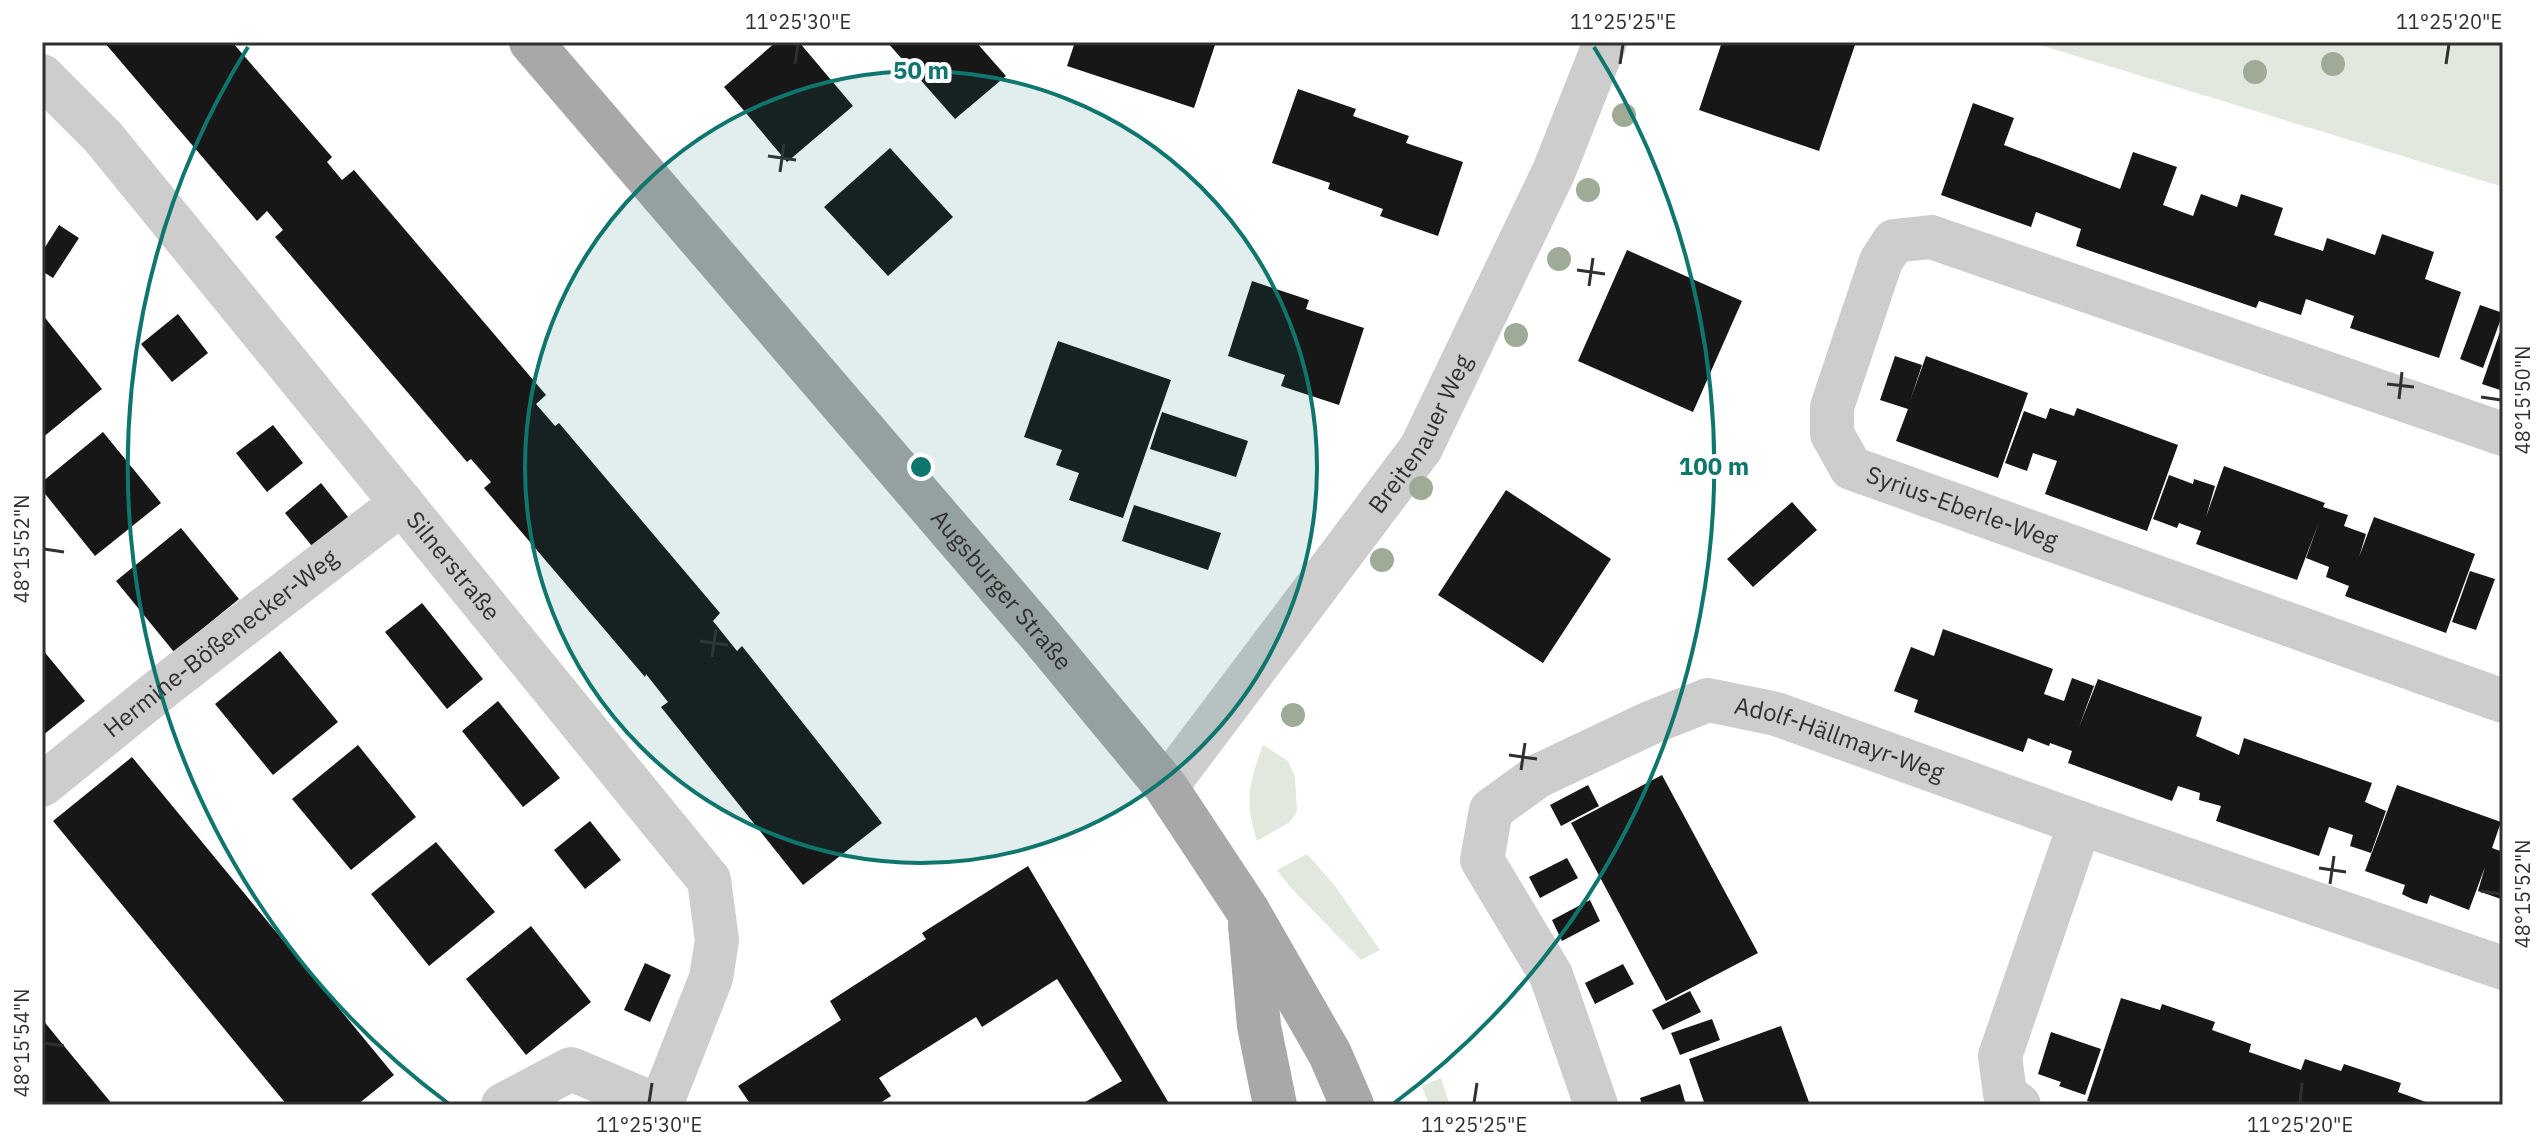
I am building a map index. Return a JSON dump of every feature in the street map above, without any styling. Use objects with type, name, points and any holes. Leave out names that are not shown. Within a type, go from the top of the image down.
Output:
[{"type":"main road","name":"Augsburger Straße","points":[[531,42],[1166,787],[1248,911],[1330,1054],[1352,1105]]},
{"type":"main road","points":[[1248,911],[1259,1026],[1275,1105]]},
{"type":"street","name":"Breitenauer Weg","points":[[1166,787],[1421,448],[1554,171],[1605,42]]},
{"type":"street","name":"Silnerstraße","points":[[43,80],[103,137],[709,880],[717,940],[711,978],[659,1105]]},
{"type":"street","name":"Syrius-Eberle-Weg","points":[[2503,434],[1931,237],[1894,241],[1881,261],[1832,407],[1832,434],[1851,468],[2503,701]]},
{"type":"street","name":"Hermine-Bößenecker-Weg","points":[[42,785],[172,680],[402,503]]},
{"type":"street","name":"Adolf-Hällmayr-Weg","points":[[1596,1105],[1551,975],[1482,860],[1491,810],[1538,776],[1650,723],[1708,700],[1776,714],[2080,823],[2503,968]]},
{"type":"street","points":[[2019,1105],[2005,1094],[2000,1056],[2080,823]]},
{"type":"street","points":[[503,1105],[571,1069],[659,1105]]},
{"type":"shaded area","points":[[2030,42],[2503,42],[2503,187]]},
{"type":"shaded area","points":[[1263,745],[1288,761],[1295,777],[1297,811],[1290,822],[1257,841],[1249,803],[1254,771]]},
{"type":"shaded area","points":[[1307,854],[1335,886],[1380,950],[1361,960],[1277,870]]},
{"type":"shaded area","points":[[1441,1078],[1450,1105],[1429,1105],[1422,1086]]},
{"type":"building","points":[[104,42],[232,42],[332,157],[327,162],[342,180],[354,170],[546,395],[536,404],[555,426],[559,423],[720,613],[713,621],[737,651],[742,646],[882,823],[803,885],[661,707],[668,702],[646,674],[645,677],[484,488],[491,482],[471,459],[467,462],[275,237],[283,230],[267,211],[257,221]]},
{"type":"building","points":[[776,42],[799,42],[853,106],[787,162],[724,87]]},
{"type":"building","points":[[887,42],[976,42],[1006,76],[955,119]]},
{"type":"building","points":[[1075,42],[1216,42],[1194,108],[1067,66]]},
{"type":"building","points":[[1722,42],[1856,42],[1819,151],[1699,110]]},
{"type":"building","points":[[1298,89],[1356,109],[1353,116],[1409,136],[1406,143],[1463,162],[1438,236],[1380,216],[1383,209],[1328,189],[1330,183],[1272,163]]},
{"type":"building","points":[[1973,103],[2014,118],[2004,145],[2120,189],[2133,152],[2177,167],[2163,205],[2193,216],[2201,194],[2237,207],[2241,194],[2283,208],[2274,235],[2323,251],[2327,238],[2375,255],[2382,234],[2434,252],[2425,279],[2461,292],[2439,358],[2350,328],[2354,316],[2306,299],[2301,315],[2259,301],[2256,308],[2076,246],[2081,229],[2036,212],[2031,227],[1941,195]]},
{"type":"building","points":[[890,148],[953,217],[888,276],[824,207]]},
{"type":"building","points":[[59,225],[79,238],[53,278],[42,271],[42,252]]},
{"type":"building","points":[[1627,250],[1742,301],[1693,412],[1578,361]]},
{"type":"building","points":[[1252,281],[1309,300],[1306,309],[1364,328],[1339,405],[1281,386],[1285,375],[1228,356]]},
{"type":"building","points":[[2480,305],[2503,313],[2483,368],[2460,359]]},
{"type":"building","points":[[42,314],[102,389],[42,438]]},
{"type":"building","points":[[178,314],[208,353],[172,382],[141,344]]},
{"type":"building","points":[[2503,323],[2503,391],[2482,384]]},
{"type":"building","points":[[1058,341],[1171,380],[1123,518],[1069,500],[1079,473],[1056,465],[1062,450],[1024,437]]},
{"type":"building","points":[[1895,356],[1922,365],[1910,401],[1926,356],[2028,393],[1998,478],[1896,441],[1908,409],[1880,400]]},
{"type":"building","points":[[2050,408],[2074,416],[2077,408],[2178,445],[2147,531],[2045,494],[2057,461],[2033,453],[2027,471],[2005,463],[2024,411],[2046,419]]},
{"type":"building","points":[[1162,412],[1248,441],[1236,477],[1150,449]]},
{"type":"building","points":[[273,425],[303,463],[267,492],[236,453]]},
{"type":"building","points":[[103,432],[161,503],[95,556],[42,490],[42,482]]},
{"type":"building","points":[[2224,466],[2325,503],[2323,507],[2348,515],[2344,526],[2366,534],[2359,557],[2374,517],[2475,554],[2446,633],[2345,596],[2349,586],[2326,577],[2329,567],[2306,558],[2319,522],[2297,580],[2196,544],[2201,531],[2179,523],[2177,528],[2153,519],[2169,475],[2193,484],[2194,479],[2215,486],[2206,517]]},
{"type":"building","points":[[321,483],[352,522],[316,551],[285,513]]},
{"type":"building","points":[[1506,490],[1611,559],[1543,663],[1438,595]]},
{"type":"building","points":[[1792,502],[1817,530],[1753,587],[1727,559]]},
{"type":"building","points":[[1134,505],[1221,533],[1208,570],[1122,541]]},
{"type":"building","points":[[181,528],[239,599],[174,652],[116,581]]},
{"type":"building","points":[[2470,571],[2495,579],[2476,630],[2452,622]]},
{"type":"building","points":[[422,603],[483,679],[447,709],[385,632]]},
{"type":"building","points":[[1943,629],[2053,669],[2044,694],[2064,701],[2072,678],[2094,686],[2079,727],[2098,679],[2202,717],[2196,736],[2239,755],[2244,738],[2372,783],[2365,802],[2386,811],[2371,853],[2350,846],[2353,835],[2329,827],[2319,856],[2216,821],[2221,806],[2199,800],[2200,793],[2178,786],[2172,801],[2068,763],[2072,751],[2050,743],[2049,746],[2028,738],[2023,752],[1914,712],[1918,700],[1894,691],[1911,647],[1934,656]]},
{"type":"building","points":[[42,649],[85,701],[42,736]]},
{"type":"building","points":[[280,651],[338,722],[273,775],[215,704]]},
{"type":"building","points":[[498,701],[560,778],[523,807],[462,731]]},
{"type":"building","points":[[358,745],[416,817],[351,870],[292,799]]},
{"type":"building","points":[[132,757],[394,1075],[357,1105],[287,1105],[53,821]]},
{"type":"building","points":[[1662,775],[1758,953],[1666,1001],[1571,823]]},
{"type":"building","points":[[1588,785],[1599,806],[1561,826],[1550,805]]},
{"type":"building","points":[[2397,785],[2501,822],[2492,848],[2503,852],[2501,899],[2478,891],[2485,867],[2469,910],[2430,895],[2427,904],[2412,899],[2402,894],[2405,885],[2365,871]]},
{"type":"building","points":[[590,821],[621,860],[585,889],[554,850]]},
{"type":"building","points":[[436,842],[495,912],[429,966],[371,894]]},
{"type":"building","points":[[1567,858],[1578,878],[1540,898],[1529,877]]},
{"type":"building","points":[[1028,866],[1170,1105],[1080,1105],[1122,1081],[1057,979],[982,1027],[976,1017],[879,1078],[891,1096],[877,1105],[751,1105],[738,1086],[841,1020],[830,1001],[926,939],[922,933]]},
{"type":"building","points":[[1590,900],[1600,921],[1562,941],[1552,920]]},
{"type":"building","points":[[531,926],[591,1002],[526,1055],[466,979]]},
{"type":"building","points":[[645,963],[671,975],[650,1022],[624,1010]]},
{"type":"building","points":[[1623,964],[1634,984],[1595,1004],[1585,983]]},
{"type":"building","points":[[1690,991],[1701,1012],[1663,1030],[1652,1010]]},
{"type":"building","points":[[2121,998],[2160,1010],[2162,1004],[2215,1022],[2212,1030],[2251,1044],[2249,1052],[2301,1070],[2305,1059],[2341,1071],[2344,1064],[2401,1083],[2398,1092],[2434,1105],[2100,1105],[2087,1101]]},
{"type":"building","points":[[42,1019],[69,1052],[113,1105],[42,1105]]},
{"type":"building","points":[[1712,1019],[1720,1040],[1680,1055],[1671,1033]]},
{"type":"building","points":[[1781,1026],[1810,1105],[1705,1105],[1689,1059]]},
{"type":"building","points":[[2051,1032],[2101,1049],[2085,1095],[2038,1074]]},
{"type":"building","points":[[1680,1084],[1686,1105],[1642,1105],[1640,1098]]}]
